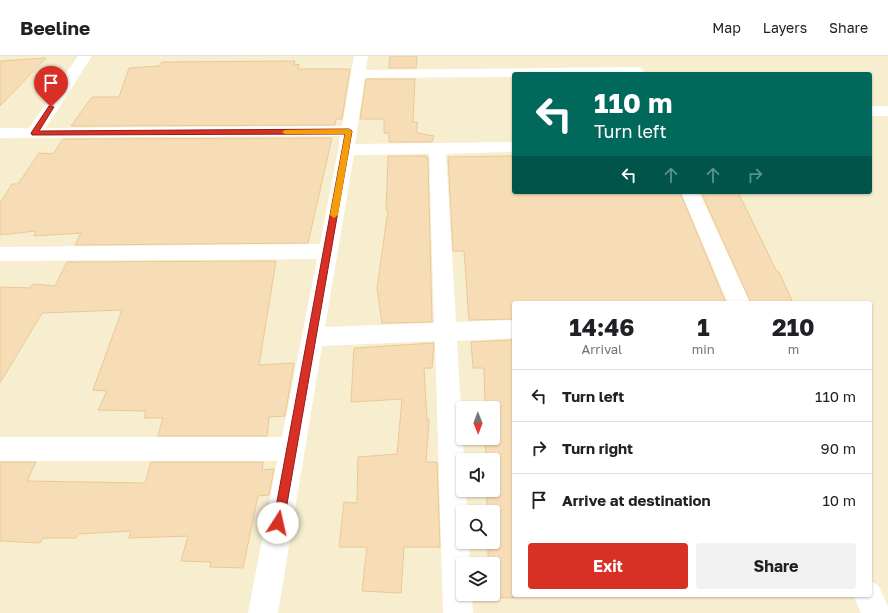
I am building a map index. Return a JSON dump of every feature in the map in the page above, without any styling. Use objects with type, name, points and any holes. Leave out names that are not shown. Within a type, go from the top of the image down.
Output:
[{"type":"street","points":[[34,133],[85,56]]},
{"type":"street","points":[[263,613],[348,141],[360,65],[637,72],[631,56]]},
{"type":"street","points":[[872,111],[888,111]]},
{"type":"street","points":[[0,133],[348,141],[437,148],[512,147]]},
{"type":"street","points":[[437,148],[458,613]]},
{"type":"street","points":[[691,194],[738,301]]},
{"type":"street","points":[[0,254],[327,251]]},
{"type":"street","points":[[312,337],[512,328]]},
{"type":"street","points":[[0,449],[292,449]]},
{"type":"street","points":[[869,597],[876,613]]},
{"type":"shaded area","points":[[0,56],[888,56],[888,613],[0,613]]},
{"type":"building","points":[[390,56],[417,56],[416,68],[389,68]]},
{"type":"building","points":[[46,58],[0,106],[0,61]]},
{"type":"building","points":[[295,61],[294,65],[299,64],[298,69],[350,69],[342,119],[336,119],[335,125],[71,126],[92,97],[119,97],[129,68],[159,66],[162,62]]},
{"type":"building","points":[[366,79],[415,79],[413,122],[417,122],[417,133],[434,136],[432,142],[389,142],[389,133],[384,133],[384,119],[360,119]]},
{"type":"building","points":[[332,138],[308,243],[75,245],[81,233],[34,236],[36,231],[0,235],[0,203],[12,184],[18,184],[39,153],[53,154],[63,139]]},
{"type":"building","points":[[388,156],[427,156],[426,158],[428,158],[432,322],[382,323],[377,288],[388,210],[386,210]]},
{"type":"building","points":[[512,156],[512,194],[681,194],[725,301],[512,301],[512,319],[469,320],[464,251],[453,251],[448,157]]},
{"type":"building","points":[[702,194],[739,194],[792,301],[750,301]]},
{"type":"building","points":[[276,261],[259,365],[294,363],[285,416],[269,417],[267,436],[158,436],[163,418],[144,418],[146,411],[98,410],[107,391],[93,390],[122,310],[42,313],[0,383],[0,287],[30,288],[33,284],[55,286],[67,262]]},
{"type":"building","points":[[512,340],[512,597],[514,598],[500,597],[500,557],[488,557],[488,549],[500,549],[500,505],[487,505],[487,497],[500,497],[500,453],[486,453],[485,445],[500,445],[500,401],[485,401],[484,368],[473,368],[471,342]]},
{"type":"building","points":[[434,343],[432,368],[424,368],[427,419],[429,419],[426,462],[437,462],[440,547],[404,547],[401,593],[362,591],[367,547],[339,547],[344,502],[357,503],[358,457],[397,454],[402,399],[351,402],[354,348]]},
{"type":"building","points":[[0,462],[36,462],[27,481],[145,483],[151,462],[263,462],[262,470],[274,469],[269,495],[258,496],[243,568],[210,567],[211,562],[181,561],[188,536],[129,538],[131,531],[78,534],[76,538],[43,538],[40,543],[0,541]]},
{"type":"slow traffic","points":[[285,132],[349,131],[334,215]]},
{"type":"route","points":[[51,107],[34,133],[349,131],[278,523]]}]
